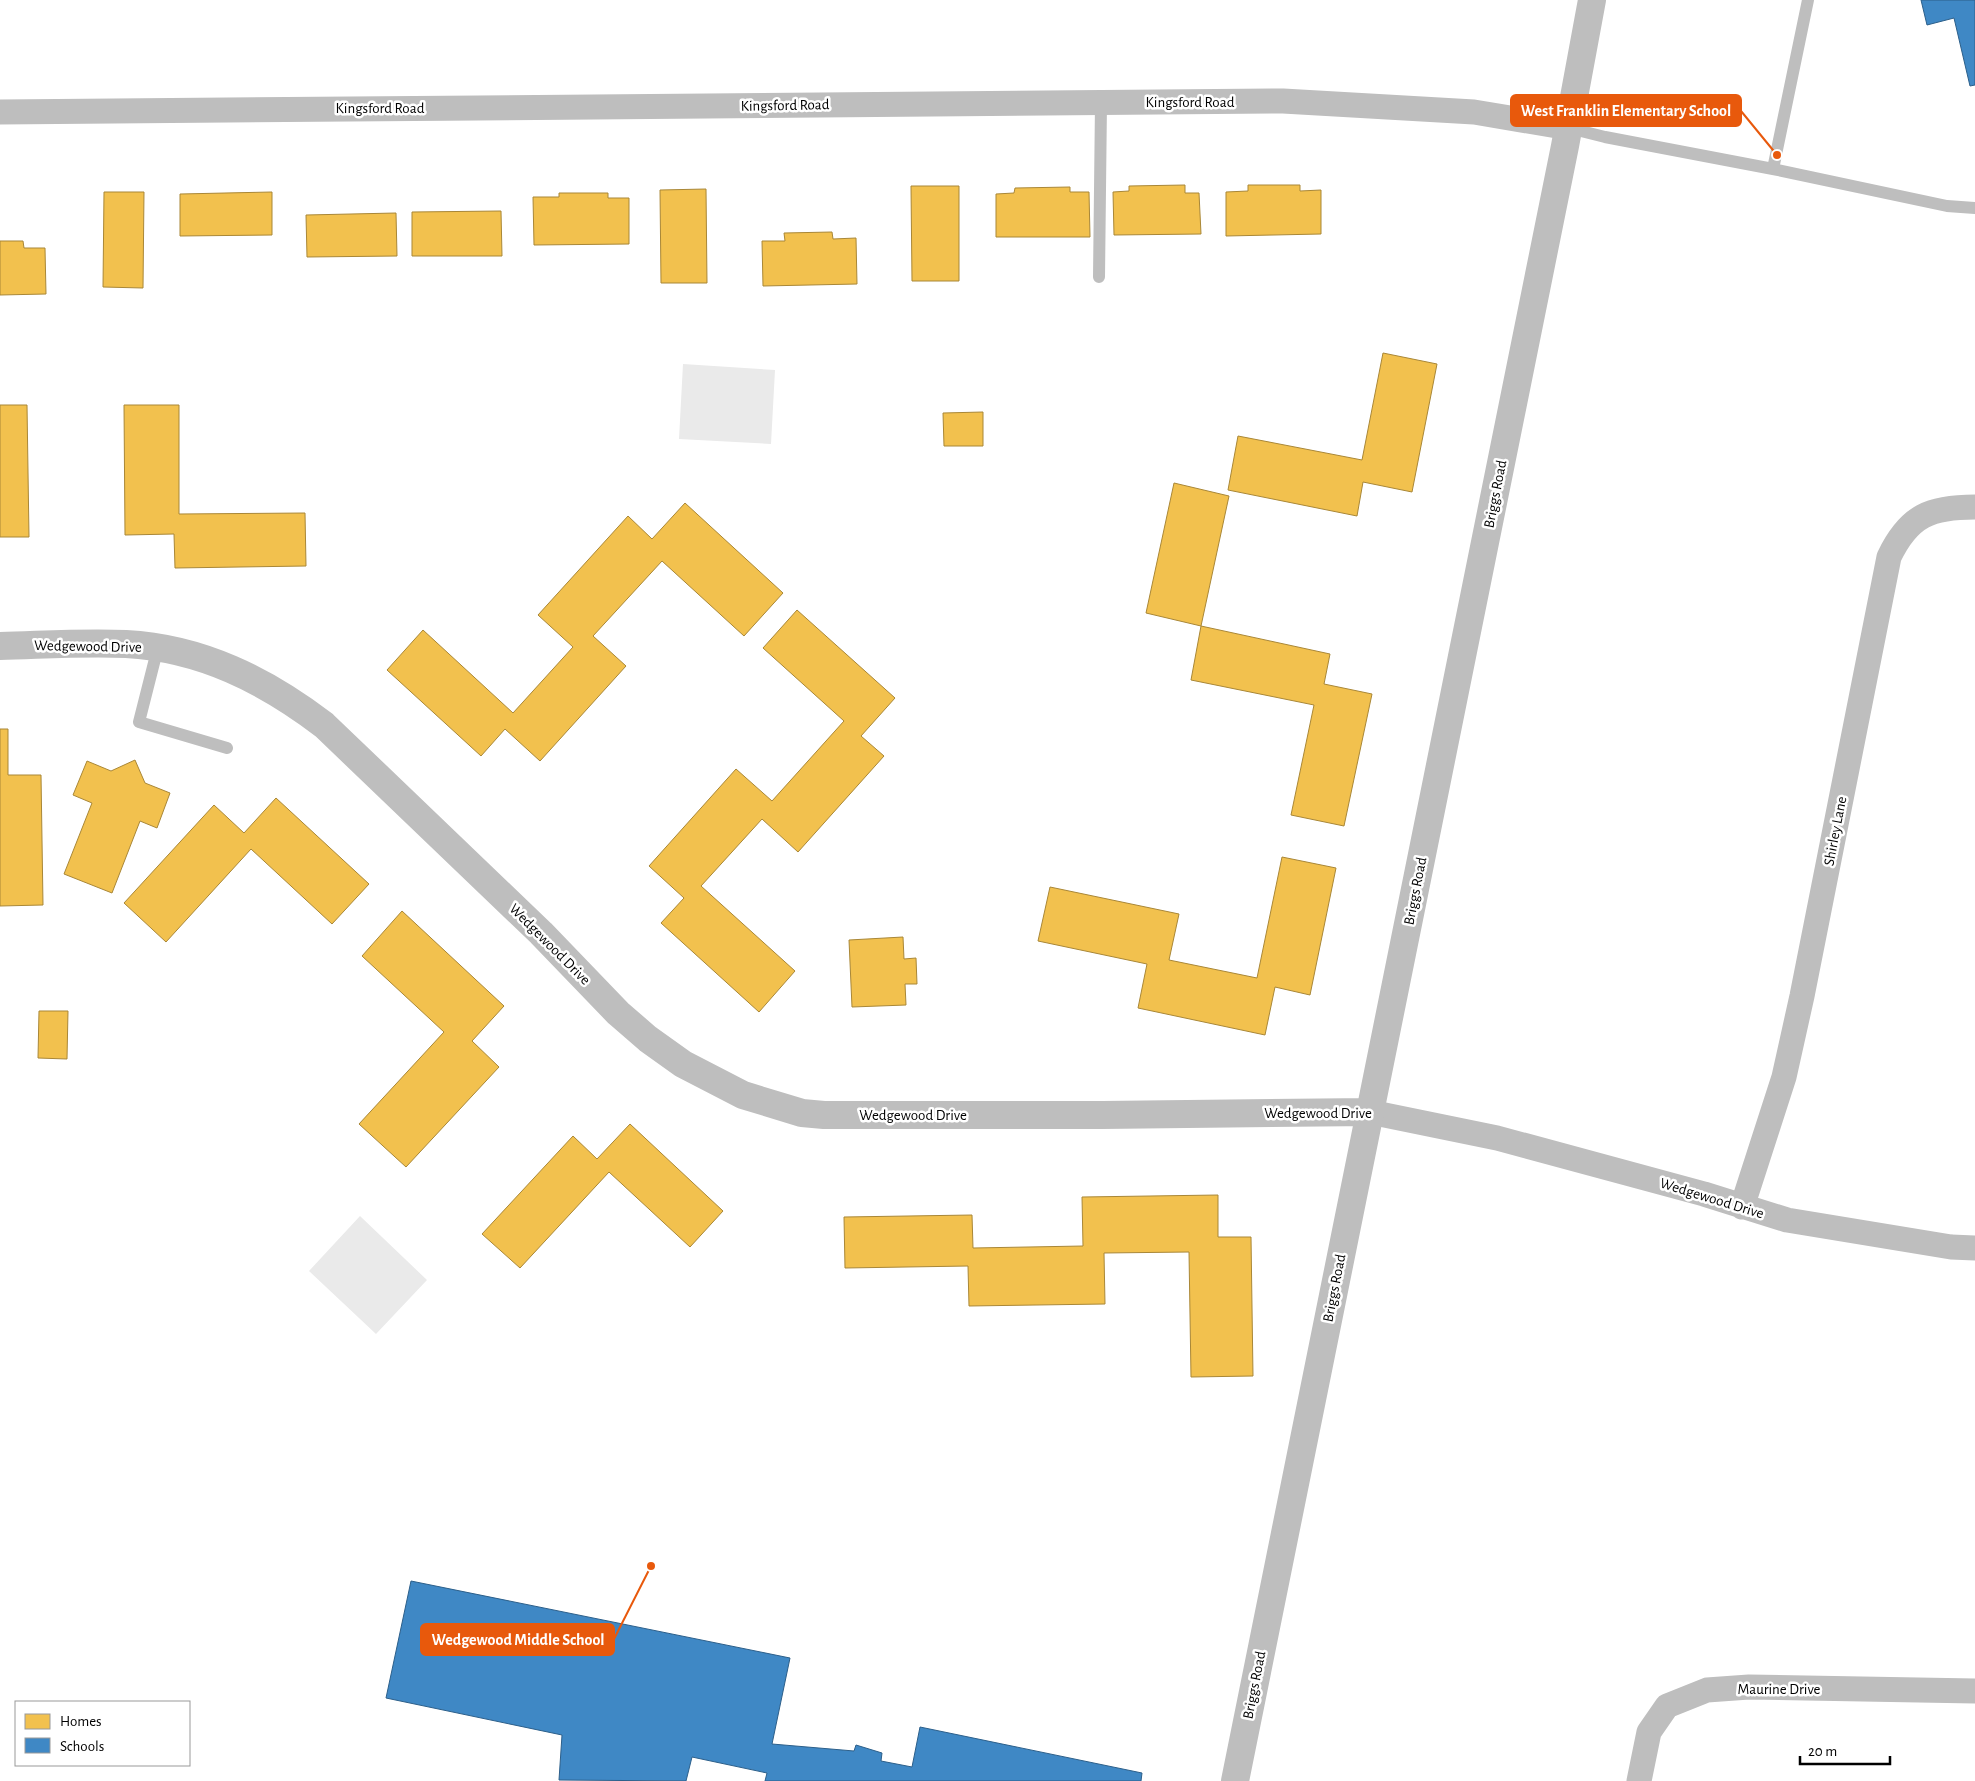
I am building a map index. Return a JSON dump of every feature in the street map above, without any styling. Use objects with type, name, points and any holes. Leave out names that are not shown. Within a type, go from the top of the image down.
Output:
[{"type":"street","name":"Briggs Road","points":[[1235,1781],[1569,128],[1592,0]]},
{"type":"street","name":"Kingsford Road","points":[[0,112],[1283,101],[1474,112],[1569,128]]},
{"type":"street","name":"Shirley Lane","points":[[1742,1207],[1784,1077],[1802,996],[1889,557],[1897,541],[1908,526],[1918,517],[1932,511],[1975,507]]},
{"type":"street","name":"Wedgewood Drive","points":[[0,646],[126,644],[158,648],[208,660],[256,680],[292,701],[316,719],[457,851],[541,933],[618,1013],[648,1039],[683,1064],[743,1095],[768,1104],[802,1113],[832,1115],[1102,1115],[1370,1112],[1497,1138],[1704,1194],[1787,1220],[1951,1247],[1975,1248]]},
{"type":"street","name":"Maurine Drive","points":[[1639,1781],[1649,1732],[1668,1706],[1707,1690],[1749,1688],[1975,1691]]},
{"type":"lane","points":[[1774,169],[1808,0]]},
{"type":"lane","points":[[1099,277],[1101,102]]},
{"type":"lane","points":[[1569,128],[1605,137],[1774,169],[1947,206],[1975,208]]},
{"type":"lane","points":[[158,648],[140,722],[227,748]]},
{"type":"shaded area","points":[[683,364],[775,370],[771,444],[679,439]]},
{"type":"shaded area","points":[[360,1216],[427,1280],[376,1334],[309,1271]]},
{"type":"building: Homes","points":[[1185,185],[1185,193],[1199,193],[1201,234],[1114,235],[1113,192],[1129,191],[1129,186]]},
{"type":"building: Homes","points":[[1248,185],[1300,185],[1300,191],[1321,190],[1321,234],[1226,236],[1226,192],[1248,191]]},
{"type":"building: Homes","points":[[911,186],[959,186],[959,281],[912,281]]},
{"type":"building: Homes","points":[[1070,187],[1070,192],[1089,192],[1090,237],[996,237],[996,194],[1014,193],[1015,188]]},
{"type":"building: Homes","points":[[706,189],[707,283],[661,283],[660,190]]},
{"type":"building: Homes","points":[[104,192],[144,192],[143,288],[103,287]]},
{"type":"building: Homes","points":[[272,192],[272,235],[180,236],[180,194]]},
{"type":"building: Homes","points":[[559,193],[608,193],[608,198],[629,198],[629,244],[534,245],[533,197],[559,197]]},
{"type":"building: Homes","points":[[501,211],[502,256],[412,256],[412,212]]},
{"type":"building: Homes","points":[[396,213],[397,256],[307,257],[306,215]]},
{"type":"building: Homes","points":[[832,232],[833,239],[856,238],[857,284],[763,286],[762,241],[785,241],[784,233]]},
{"type":"building: Homes","points":[[0,241],[23,241],[24,248],[45,248],[46,294],[0,295]]},
{"type":"building: Homes","points":[[1383,353],[1437,364],[1412,492],[1363,482],[1357,516],[1228,490],[1238,436],[1362,460]]},
{"type":"building: Homes","points":[[0,405],[27,405],[29,537],[0,537]]},
{"type":"building: Homes","points":[[124,405],[179,405],[179,514],[305,513],[306,566],[175,568],[174,534],[125,535]]},
{"type":"building: Homes","points":[[983,412],[983,446],[944,446],[943,413]]},
{"type":"building: Homes","points":[[1174,483],[1229,496],[1201,626],[1146,613]]},
{"type":"building: Homes","points":[[685,503],[783,593],[744,636],[662,561],[593,636],[626,666],[540,761],[505,729],[481,756],[387,670],[423,630],[513,713],[573,647],[538,615],[628,516],[652,539]]},
{"type":"building: Homes","points":[[797,610],[895,698],[861,736],[884,756],[798,852],[762,819],[701,886],[795,971],[759,1012],[661,923],[684,898],[649,866],[736,769],[772,801],[844,721],[763,648]]},
{"type":"building: Homes","points":[[1201,626],[1330,654],[1324,684],[1372,694],[1344,826],[1291,815],[1314,705],[1191,680]]},
{"type":"building: Homes","points":[[0,729],[8,729],[8,775],[41,775],[43,905],[0,906]]},
{"type":"building: Homes","points":[[135,760],[145,783],[170,793],[157,828],[140,821],[112,893],[64,874],[92,803],[73,795],[87,761],[111,771]]},
{"type":"building: Homes","points":[[276,798],[369,884],[332,924],[251,849],[166,942],[124,903],[214,805],[244,833]]},
{"type":"building: Homes","points":[[1282,857],[1336,868],[1310,995],[1275,987],[1265,1035],[1138,1008],[1147,964],[1038,941],[1050,887],[1179,914],[1169,960],[1257,978]]},
{"type":"building: Homes","points":[[402,911],[504,1006],[472,1041],[499,1067],[406,1167],[359,1124],[444,1032],[362,956]]},
{"type":"building: Homes","points":[[903,937],[904,959],[916,958],[917,984],[905,984],[906,1005],[852,1007],[849,940]]},
{"type":"building: Homes","points":[[39,1011],[68,1011],[67,1059],[38,1058]]},
{"type":"building: Homes","points":[[630,1124],[723,1211],[690,1247],[609,1172],[520,1268],[482,1234],[573,1136],[597,1159]]},
{"type":"building: Homes","points":[[1218,1195],[1218,1237],[1251,1237],[1253,1376],[1191,1377],[1189,1252],[1104,1253],[1105,1304],[969,1306],[968,1266],[845,1268],[844,1217],[972,1215],[973,1248],[1083,1246],[1082,1197]]},
{"type":"building: Schools","points":[[1921,0],[1975,0],[1975,85],[1970,86],[1954,18],[1927,25]]},
{"type":"building: Schools","points":[[411,1581],[790,1658],[772,1744],[854,1751],[856,1745],[882,1753],[881,1761],[912,1767],[920,1727],[1142,1773],[1141,1781],[765,1781],[767,1773],[692,1757],[686,1781],[559,1780],[562,1735],[386,1698]]},
{"type":"place","name":"West Franklin Elementary School","points":[[1777,155]]},
{"type":"place","name":"Wedgewood Middle School","points":[[651,1566]]}]
